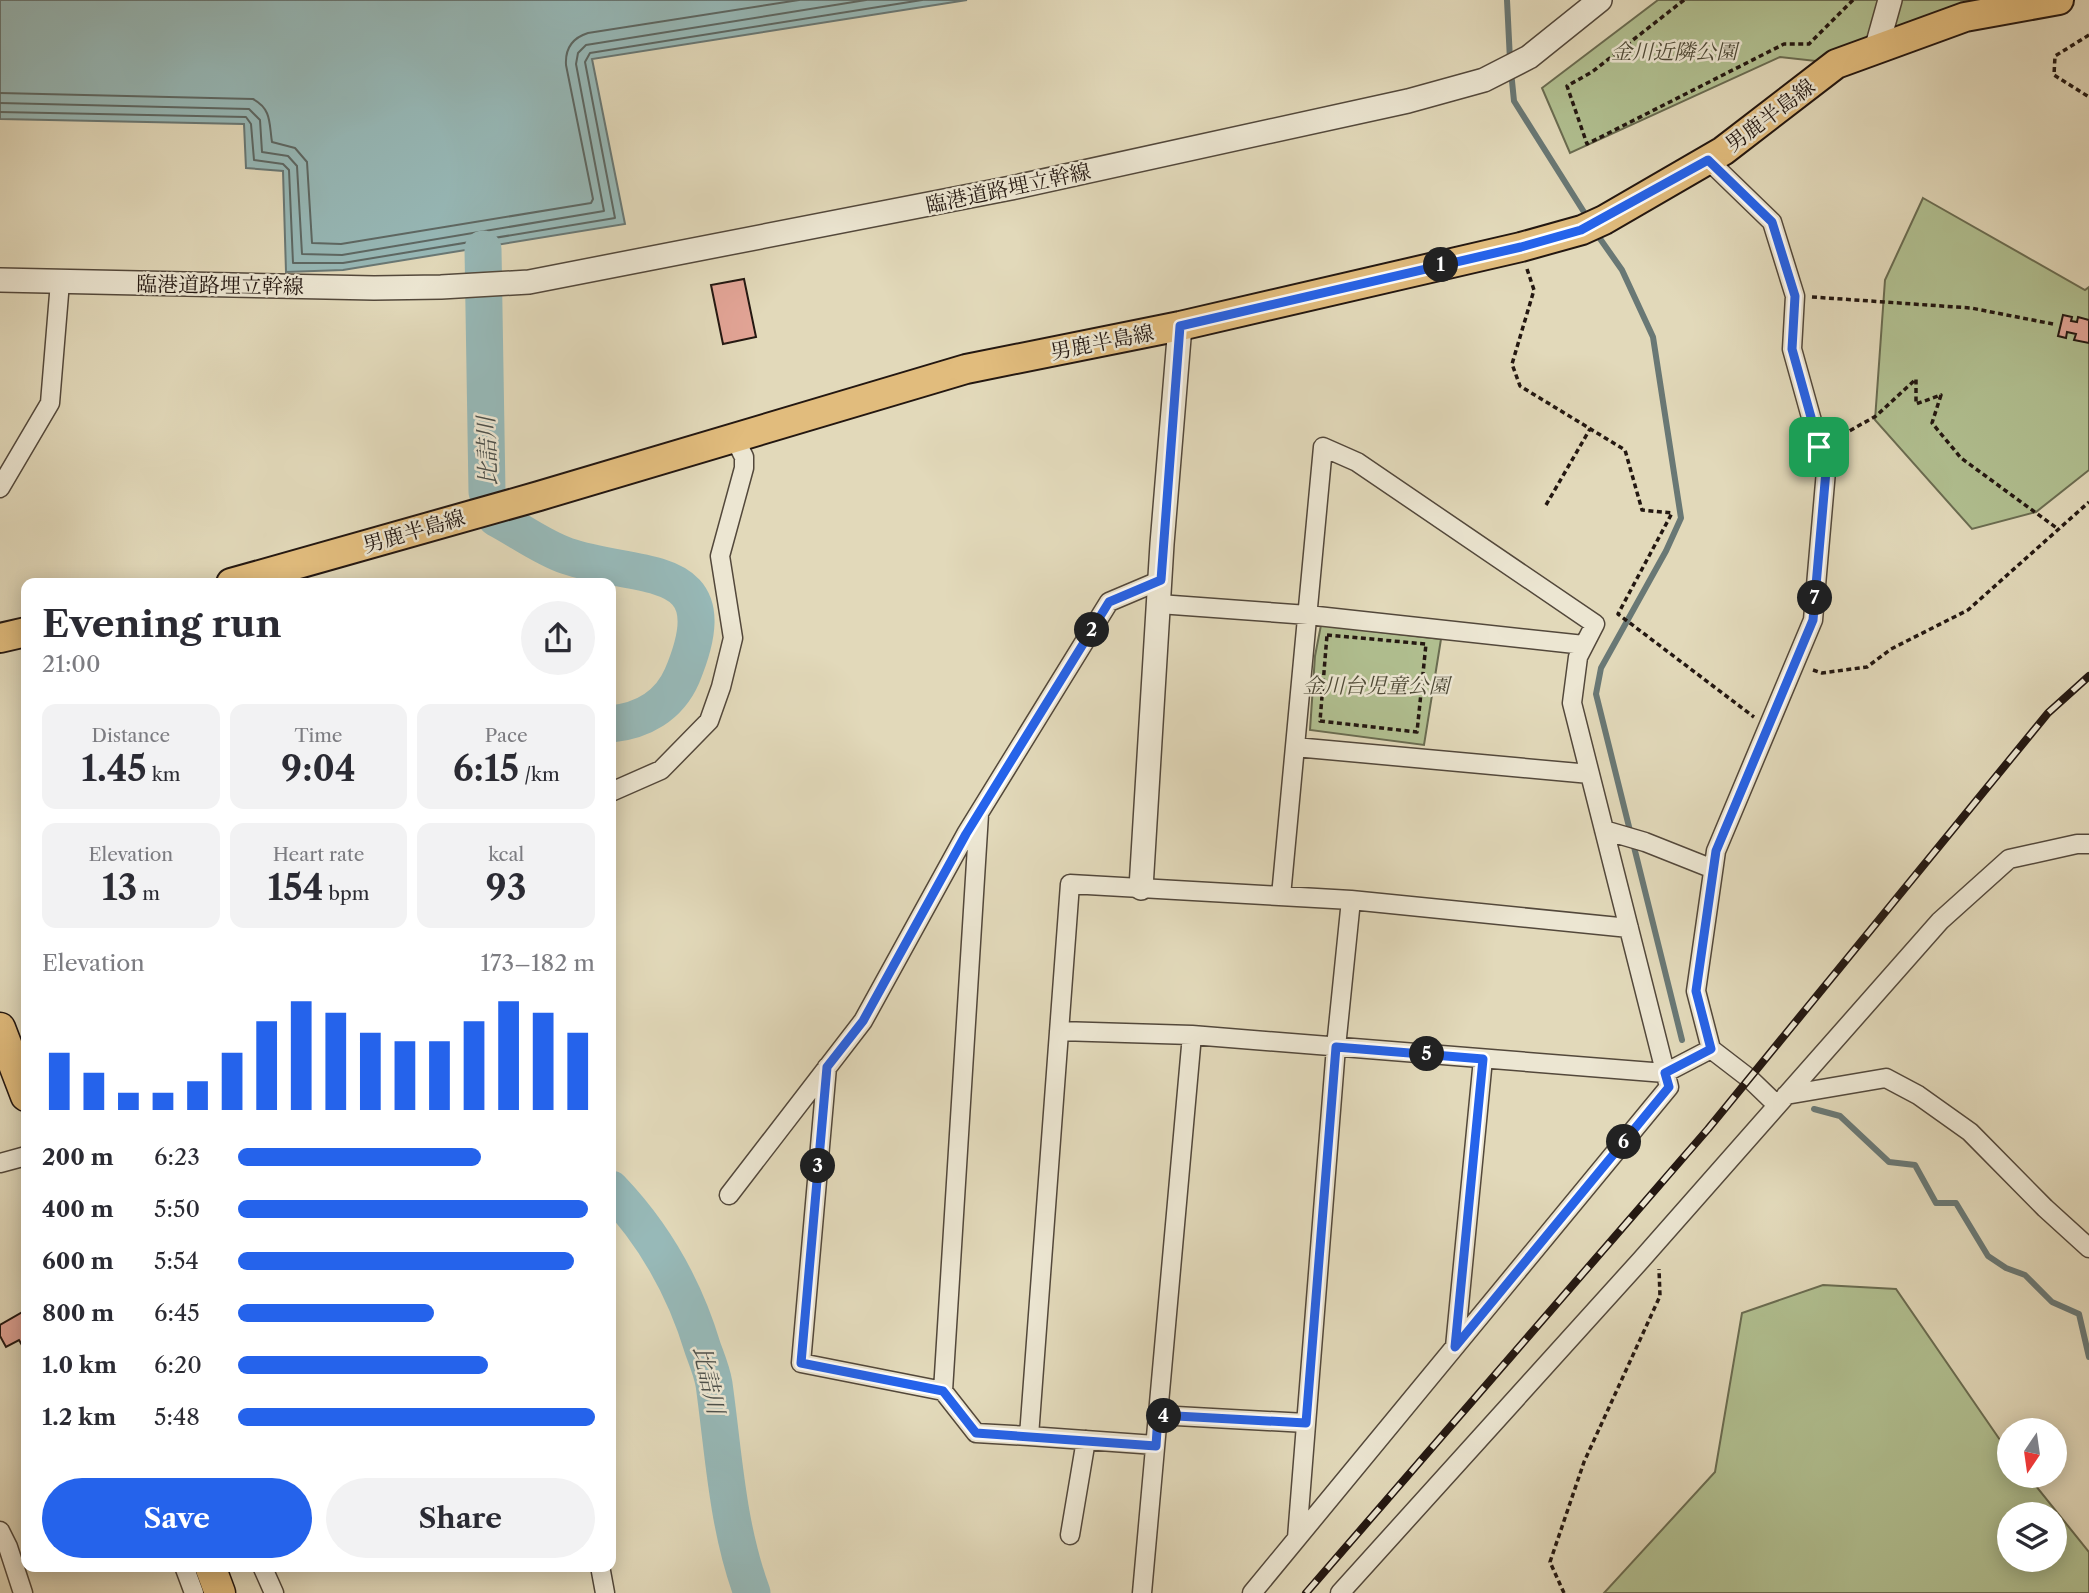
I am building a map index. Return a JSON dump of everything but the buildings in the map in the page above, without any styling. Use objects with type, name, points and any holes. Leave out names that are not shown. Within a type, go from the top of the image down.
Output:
[{"type":"highway","points":[[0,1028],[21,1083]]},
{"type":"highway","points":[[212,1572],[220,1593]]},
{"type":"main road","name":"男鹿半島線","points":[[249,578],[539,496],[966,369],[1180,326],[1521,247],[1593,225],[1723,151],[1836,64],[1965,17],[2059,0]]},
{"type":"main road","points":[[0,638],[21,633]]},
{"type":"street","name":"臨港道路埋立幹線","points":[[0,280],[441,287],[528,282],[1011,188],[1408,101],[1484,80],[1529,57],[1600,0]]},
{"type":"street","points":[[1876,50],[1890,0]]},
{"type":"street","points":[[1708,160],[1772,222],[1795,296],[1792,349],[1826,471],[1813,620],[1716,851],[1696,991],[1711,1049],[1782,1100],[1886,1078],[1918,1095],[1970,1132],[2045,1209],[2089,1248]]},
{"type":"street","points":[[0,488],[50,403],[60,282]]},
{"type":"street","points":[[1141,888],[1180,326]]},
{"type":"street","points":[[616,790],[661,771],[669,764],[709,721],[721,687],[733,638],[720,556],[744,468],[744,457],[734,437]]},
{"type":"street","points":[[1252,1593],[1669,1087],[1572,703],[1578,657],[1595,624],[1357,462],[1323,447],[1281,896]]},
{"type":"street","points":[[729,1195],[863,1021],[979,814],[1109,602],[1161,580]]},
{"type":"street","points":[[1159,604],[1307,615],[1584,645]]},
{"type":"street","points":[[1295,747],[1590,774]]},
{"type":"street","points":[[943,1391],[979,814]]},
{"type":"street","points":[[1604,830],[1645,842],[1713,869]]},
{"type":"street","points":[[1340,1593],[1657,1242],[1940,920],[2009,859],[2077,844],[2089,844]]},
{"type":"street","points":[[1028,1436],[1070,884],[1351,900],[1629,928]]},
{"type":"street","points":[[1297,1538],[1336,1047],[1351,900]]},
{"type":"street","points":[[1059,1031],[1192,1035],[1665,1073],[1711,1049]]},
{"type":"street","points":[[1142,1593],[1192,1035]]},
{"type":"street","points":[[1455,1347],[1483,1059]]},
{"type":"street","points":[[827,1067],[801,1363],[943,1391],[976,1433],[1156,1446]]},
{"type":"street","points":[[0,1163],[21,1157]]},
{"type":"street","points":[[1158,1415],[1306,1423]]},
{"type":"street","points":[[1070,1535],[1086,1440]]},
{"type":"street","points":[[0,1531],[23,1593]]},
{"type":"street","points":[[186,1572],[194,1593]]},
{"type":"street","points":[[265,1572],[274,1593]]},
{"type":"street","points":[[601,1572],[605,1593]]},
{"type":"path","points":[[1684,0],[1592,72],[1567,86],[1587,144],[1784,44],[1809,44],[1853,0]]},
{"type":"path","points":[[2089,34],[2055,56],[2054,75],[2089,97]]},
{"type":"path","points":[[1521,247],[1534,290],[1512,364],[1520,386],[1625,450],[1642,510],[1672,513],[1618,614],[1768,728]]},
{"type":"path","points":[[1795,296],[1971,308],[2053,324]]},
{"type":"path","points":[[1819,447],[1876,416],[1916,379],[1916,404],[1941,396],[1933,423],[1961,458],[2058,529]]},
{"type":"path","points":[[1546,505],[1590,429]]},
{"type":"path","points":[[1794,664],[1822,673],[1867,667],[1891,649],[1968,610],[2089,502]]},
{"type":"path","points":[[1326,635],[1426,644],[1417,732],[1320,721],[1326,635]]},
{"type":"path","points":[[1564,1593],[1550,1562],[1584,1462],[1660,1296],[1657,1242]]},
{"type":"green space","name":"金川近隣公園","points":[[1658,0],[2046,0],[1834,63],[1780,57],[1570,153],[1542,88]]},
{"type":"green space","points":[[1923,198],[2085,290],[2089,287],[2089,470],[2036,512],[1972,529],[1875,420],[1885,280]]},
{"type":"green space","name":"金川台児童公園","points":[[1321,625],[1441,639],[1424,745],[1310,730],[1315,656]]},
{"type":"green space","points":[[1823,1285],[1896,1289],[1997,1436],[1997,1488],[2037,1488],[2049,1502],[1997,1502],[1997,1572],[2067,1572],[2067,1525],[2089,1552],[2089,1593],[1604,1593],[1715,1472],[1742,1313]]},
{"type":"water","points":[[0,0],[967,0],[592,59],[625,224],[343,270],[286,272],[283,171],[246,168],[244,124],[0,119]]},
{"type":"waterway","points":[[1507,0],[1510,60]]},
{"type":"waterway","points":[[1511,71],[1514,101],[1589,220]]},
{"type":"waterway","points":[[1596,233],[1622,270],[1653,337],[1681,518],[1666,551],[1601,668],[1596,694],[1682,1040]]},
{"type":"waterway","name":"比詰川","points":[[483,249],[487,492],[496,518],[558,553],[595,564],[649,574],[671,582],[687,593],[695,611],[694,638],[682,676],[670,696],[644,715],[616,723]]},
{"type":"waterway","points":[[1814,1109],[1840,1116],[1889,1162],[1915,1165],[1936,1203],[1956,1203],[1988,1256],[2006,1268],[2025,1275],[2052,1302],[2079,1314],[2089,1357]]},
{"type":"waterway","name":"比詰川","points":[[616,1195],[655,1244],[678,1284],[696,1327],[713,1380],[732,1516],[752,1593]]},
{"type":"railway","points":[[1306,1593],[1708,1129],[2048,713],[2089,676]]},
{"type":"route","points":[[1708,160],[1772,222],[1795,296],[1792,349],[1819,447],[1826,471],[1813,620],[1716,851],[1696,991],[1711,1049],[1665,1073],[1669,1087],[1455,1347],[1483,1059],[1336,1047],[1306,1423],[1158,1415],[1156,1446],[976,1433],[943,1391],[801,1363],[827,1067],[863,1021],[966,834],[1109,602],[1161,580],[1180,326],[1521,247],[1581,230],[1604,220],[1708,160]]}]
